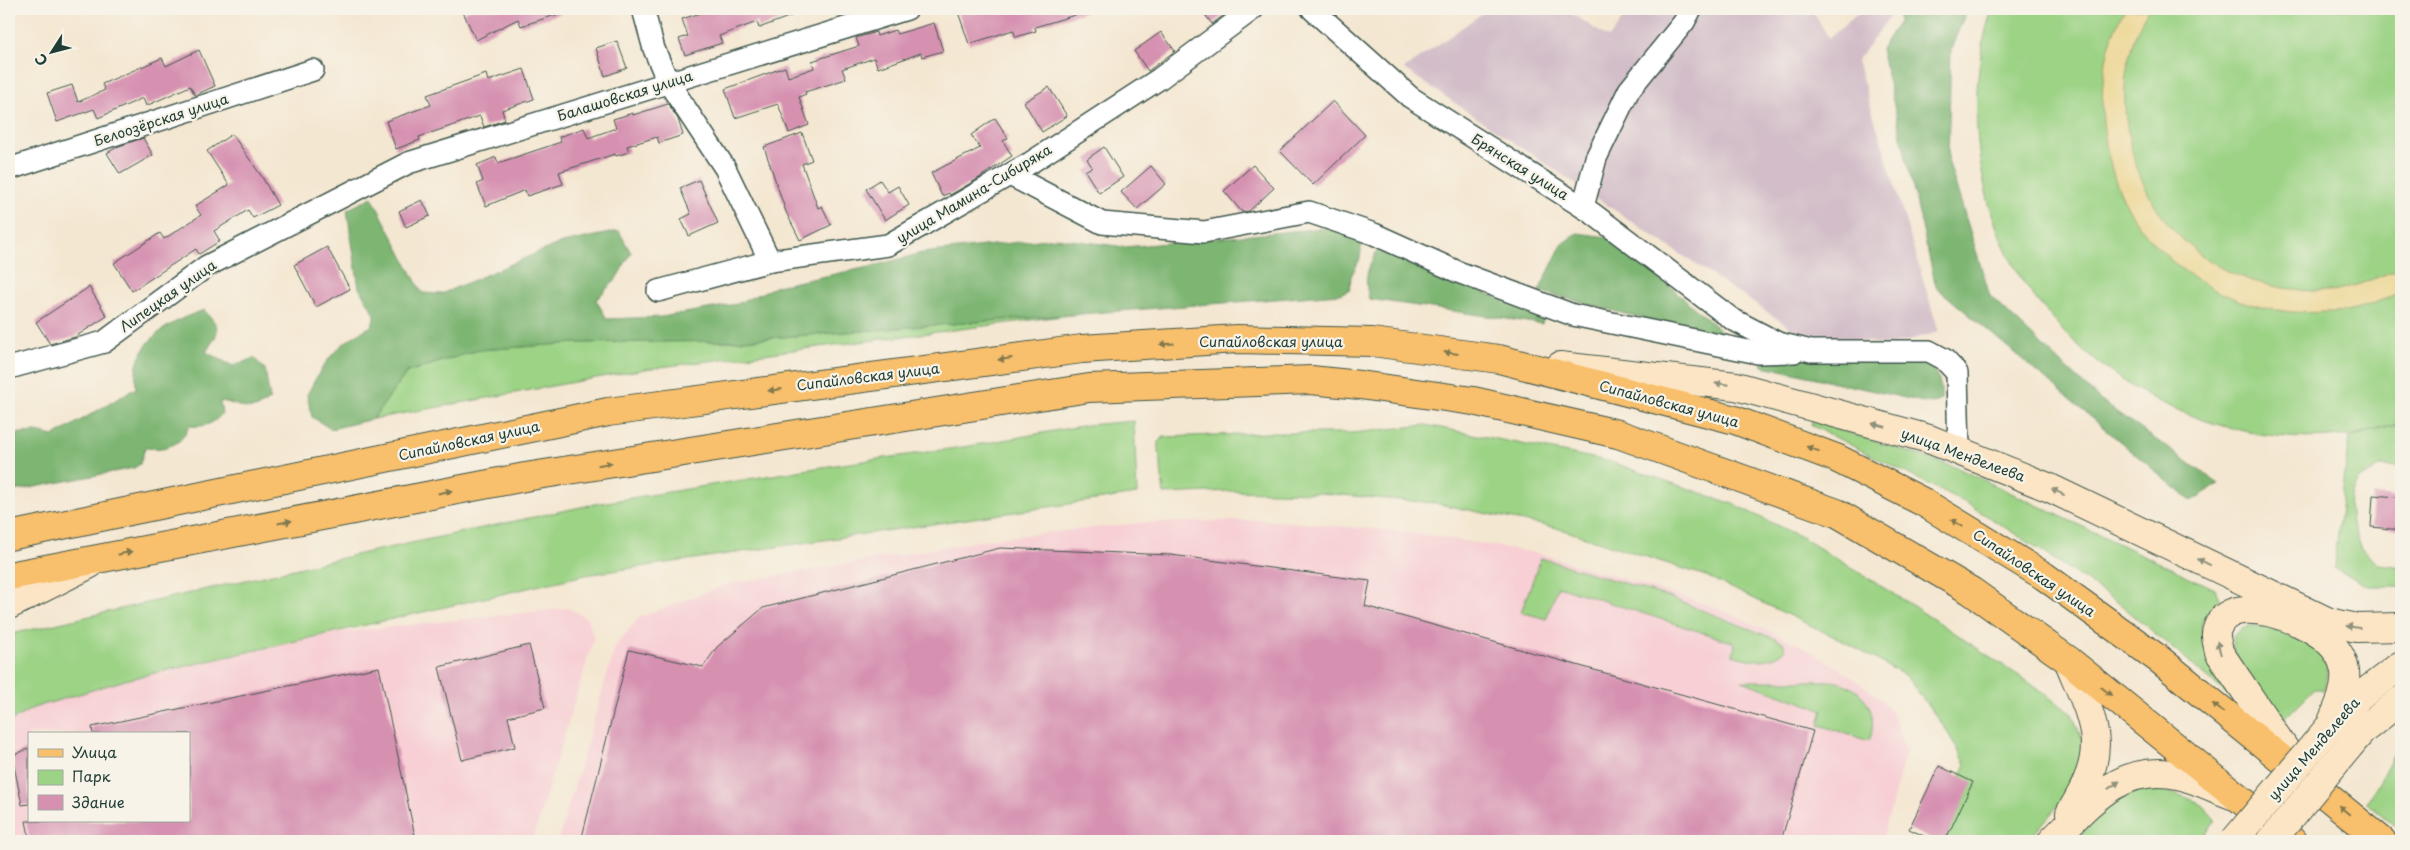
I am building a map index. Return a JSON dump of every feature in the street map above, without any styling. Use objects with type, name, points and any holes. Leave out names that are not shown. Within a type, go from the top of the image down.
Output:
[{"type":"main road","name":"Сипайловская улица","points":[[9,536],[608,412],[1082,349],[1237,339],[1372,342],[1499,359],[1735,420],[1836,458],[1923,502],[2059,587],[2160,660],[2382,841]]},
{"type":"main road","name":"улица Менделеева","points":[[1499,359],[1736,386],[1929,439],[2050,488],[2329,622],[2357,628],[2401,626]]},
{"type":"main road","points":[[9,576],[526,477],[1089,388],[1311,380],[1473,401],[1618,434],[1828,510],[1971,591],[2068,660],[2238,797],[2285,840]]},
{"type":"main road","points":[[9,605],[96,560]]},
{"type":"main road","points":[[2303,776],[2219,652],[2216,631],[2221,620],[2233,611],[2252,609],[2278,615],[2308,628],[2327,640],[2340,656],[2345,671],[2344,694],[2330,726]]},
{"type":"main road","points":[[2051,841],[2087,783],[2094,760],[2096,735],[2068,660]]},
{"type":"main road","name":"улица Менделеева","points":[[2234,841],[2330,726],[2359,697],[2401,665]]},
{"type":"main road","name":"улица Менделеева","points":[[2285,840],[2351,744],[2397,712]]},
{"type":"main road","points":[[2051,841],[2112,786],[2127,777],[2143,773],[2178,775],[2238,797]]},
{"type":"street","points":[[643,9],[654,49],[668,82],[725,168],[770,261]]},
{"type":"street","name":"Балашовская улица","points":[[348,194],[408,163],[907,9]]},
{"type":"street","name":"улица Мамина-Сибиряка","points":[[658,291],[770,261],[888,246],[1010,175],[1159,79],[1253,9]]},
{"type":"street","name":"Брянская улица","points":[[1312,9],[1331,16],[1410,97],[1583,207],[1732,319],[1778,343],[1812,351]]},
{"type":"street","points":[[1583,207],[1596,158],[1629,90],[1684,22],[1691,9]]},
{"type":"street","name":"Белоозёрская улица","points":[[9,169],[313,70]]},
{"type":"street","points":[[1010,175],[1102,224],[1204,232],[1309,212],[1374,234],[1458,272],[1573,315],[1758,354],[1812,351],[1928,351],[1944,359],[1957,373],[1959,451]]},
{"type":"street","name":"Липецкая улица","points":[[9,368],[104,342],[207,266],[348,194]]},
{"type":"shaded area","points":[[1488,9],[1565,9],[1609,38],[1630,9],[1811,9],[1829,38],[1864,9],[1895,9],[1857,61],[1939,332],[1889,345],[1797,332],[1404,69]]},
{"type":"shaded area","points":[[1265,520],[1410,532],[1542,554],[1715,607],[1798,644],[1848,674],[1883,701],[1893,715],[1906,751],[1882,841],[558,841],[616,645],[640,617],[729,584],[997,538],[1141,523]]},
{"type":"shaded area","points":[[568,608],[587,618],[594,638],[532,841],[9,841],[9,722],[33,708],[125,680],[335,633]]},
{"type":"green space","points":[[1898,9],[1967,9],[1951,49],[1948,160],[1990,296],[2101,401],[2219,484],[2191,501],[1936,287],[1881,49],[1899,21]]},
{"type":"green space","points":[[1992,9],[2401,9],[2401,423],[2354,434],[2306,438],[2258,434],[2212,423],[2167,405],[2125,382],[2086,352],[2052,318],[2018,273],[2003,243],[1991,211],[1983,177],[1976,109],[1978,75]]},
{"type":"green space","points":[[372,197],[422,293],[441,294],[558,244],[619,231],[631,253],[616,279],[596,300],[607,319],[661,317],[737,304],[777,286],[869,267],[922,253],[1056,238],[1125,247],[1335,227],[1362,239],[1360,259],[1351,276],[1350,289],[1340,294],[730,341],[577,343],[479,350],[407,372],[373,419],[331,429],[312,417],[307,395],[333,354],[349,339],[372,326],[375,314],[359,288],[347,210]]},
{"type":"green space","points":[[1577,233],[1615,238],[1723,333],[1719,339],[1539,291],[1562,244]]},
{"type":"green space","points":[[1380,246],[1473,288],[1544,316],[1542,324],[1369,299],[1366,283],[1368,271]]},
{"type":"green space","points":[[204,310],[214,322],[217,331],[206,352],[233,366],[254,358],[265,369],[270,399],[257,407],[251,408],[220,401],[222,414],[215,421],[203,426],[189,426],[182,438],[172,445],[159,448],[145,448],[140,464],[134,468],[9,492],[9,434],[36,432],[54,436],[136,388],[136,372],[139,359],[145,347],[164,329],[177,321]]},
{"type":"green space","points":[[1079,314],[645,369],[373,419],[407,372],[479,350],[577,343],[730,341]]},
{"type":"green space","points":[[1817,357],[1928,363],[1939,379],[1941,399],[1935,403],[1923,402],[1763,366],[1762,361]]},
{"type":"green space","points":[[1134,421],[1137,494],[585,575],[125,680],[33,708],[9,722],[9,635],[16,633],[355,555],[595,504],[822,467],[970,446],[1087,425]]},
{"type":"green space","points":[[1812,421],[1958,468],[2215,589],[2219,599],[2202,621],[2202,633],[2235,701],[2120,604],[2042,551],[1968,504],[1811,425]]},
{"type":"green space","points":[[2401,424],[2401,467],[2381,466],[2358,480],[2352,492],[2349,506],[2351,521],[2362,549],[2379,564],[2401,567],[2401,586],[2368,586],[2334,568],[2349,437]]},
{"type":"green space","points":[[1426,425],[1608,461],[1733,504],[1803,538],[1913,606],[2027,681],[2072,714],[2083,742],[2080,771],[2067,795],[2028,841],[1931,841],[1966,764],[1945,728],[1906,676],[1839,639],[1706,576],[1557,528],[1434,503],[1319,493],[1231,491],[1164,494],[1158,442],[1164,437],[1269,433],[1353,433]]},
{"type":"green space","points":[[1541,558],[1666,596],[1783,642],[1786,649],[1781,654],[1768,659],[1754,660],[1740,657],[1733,655],[1735,643],[1558,586],[1546,619],[1521,612]]},
{"type":"green space","points":[[2256,625],[2297,637],[2320,653],[2326,664],[2328,676],[2323,690],[2315,688],[2280,723],[2232,648],[2233,636],[2241,628]]},
{"type":"green space","points":[[1742,681],[1829,681],[1850,687],[1866,700],[1870,709],[1872,730],[1869,741],[1819,725],[1823,710]]},
{"type":"green space","points":[[2397,748],[2401,753],[2401,831],[2366,802],[2380,781]]},
{"type":"green space","points":[[2139,791],[2164,791],[2193,800],[2211,814],[2215,820],[2198,841],[2076,841],[2095,819],[2118,800]]},
{"type":"sand","points":[[2125,9],[2149,9],[2135,36],[2127,65],[2125,111],[2134,157],[2144,185],[2159,211],[2177,234],[2199,253],[2224,269],[2253,281],[2284,288],[2330,291],[2369,281],[2401,268],[2401,292],[2345,311],[2296,312],[2268,308],[2240,301],[2214,289],[2190,275],[2167,257],[2147,236],[2124,202],[2115,180],[2106,145],[2102,108],[2105,64],[2118,22]]},
{"type":"building","points":[[470,9],[564,9],[565,12],[521,26],[518,19],[476,40],[463,12]]},
{"type":"building","points":[[713,9],[807,10],[759,28],[757,22],[719,36],[722,43],[685,55],[679,39],[688,36],[682,19]]},
{"type":"building","points":[[957,9],[1085,9],[1085,12],[1035,27],[1036,31],[1016,37],[1013,30],[969,44]]},
{"type":"building","points":[[1201,9],[1232,9],[1212,24]]},
{"type":"building","points":[[934,23],[943,51],[922,57],[921,53],[878,68],[874,58],[842,69],[846,79],[805,92],[806,94],[799,97],[809,125],[789,133],[778,104],[735,118],[725,89],[785,67],[788,77],[814,68],[812,61],[859,46],[856,38],[876,32],[877,36],[895,30],[897,34]]},
{"type":"building","points":[[1161,32],[1175,51],[1148,71],[1134,51]]},
{"type":"building","points":[[617,41],[627,68],[605,76],[596,48]]},
{"type":"building","points":[[199,50],[215,86],[195,95],[190,86],[146,106],[143,98],[98,118],[94,109],[57,122],[47,93],[72,85],[78,102],[105,90],[102,84],[162,58],[166,66]]},
{"type":"building","points":[[524,69],[534,99],[502,110],[505,120],[484,127],[480,116],[419,137],[420,140],[396,149],[386,121],[431,105],[427,95],[486,74],[488,81]]},
{"type":"building","points":[[1049,87],[1067,116],[1042,132],[1024,102]]},
{"type":"building","points":[[1333,101],[1365,135],[1313,185],[1280,151]]},
{"type":"building","points":[[668,104],[678,119],[683,135],[659,143],[657,137],[627,146],[629,152],[616,156],[615,154],[559,172],[563,184],[527,196],[525,190],[486,206],[477,184],[483,181],[477,165],[496,157],[498,163],[561,142],[559,137],[584,128],[588,138],[616,128],[613,119]]},
{"type":"building","points":[[995,118],[1008,138],[1003,141],[1012,156],[950,195],[949,193],[942,196],[931,173],[980,148],[971,135]]},
{"type":"building","points":[[802,133],[812,160],[802,164],[818,208],[822,206],[831,225],[800,240],[786,212],[764,147]]},
{"type":"building","points":[[232,134],[262,177],[278,205],[253,218],[248,210],[214,231],[220,241],[199,254],[196,249],[132,291],[114,263],[160,233],[164,239],[201,215],[195,206],[229,185],[207,151]]},
{"type":"building","points":[[143,138],[153,155],[120,174],[107,153],[119,146]]},
{"type":"building","points":[[1104,147],[1123,177],[1099,193],[1085,171],[1092,167],[1087,159]]},
{"type":"building","points":[[1253,165],[1274,188],[1249,211],[1242,212],[1224,191]]},
{"type":"building","points":[[1151,166],[1166,184],[1137,209],[1121,192]]},
{"type":"building","points":[[699,180],[718,223],[689,236],[681,219],[691,214],[680,188]]},
{"type":"building","points":[[880,180],[888,192],[898,186],[909,205],[885,220],[866,189]]},
{"type":"building","points":[[422,200],[430,216],[406,227],[399,211]]},
{"type":"building","points":[[327,247],[350,289],[316,307],[294,265]]},
{"type":"building","points":[[89,287],[107,316],[75,337],[50,344],[36,322]]},
{"type":"building","points":[[2373,495],[2398,497],[2398,509],[2401,509],[2401,530],[2371,527]]},
{"type":"building","points":[[1000,548],[1171,555],[1370,581],[1365,606],[1813,731],[1781,841],[581,841],[629,650],[703,667],[717,647],[763,608]]},
{"type":"building","points":[[529,645],[545,708],[508,717],[515,747],[462,760],[439,667]]},
{"type":"building","points":[[379,667],[416,841],[30,841],[26,821],[190,822],[190,732],[93,732],[92,727]]},
{"type":"building","points":[[28,748],[28,804],[22,805],[12,756]]},
{"type":"building","points":[[1939,766],[1973,782],[1945,841],[1935,841],[1909,829]]}]
